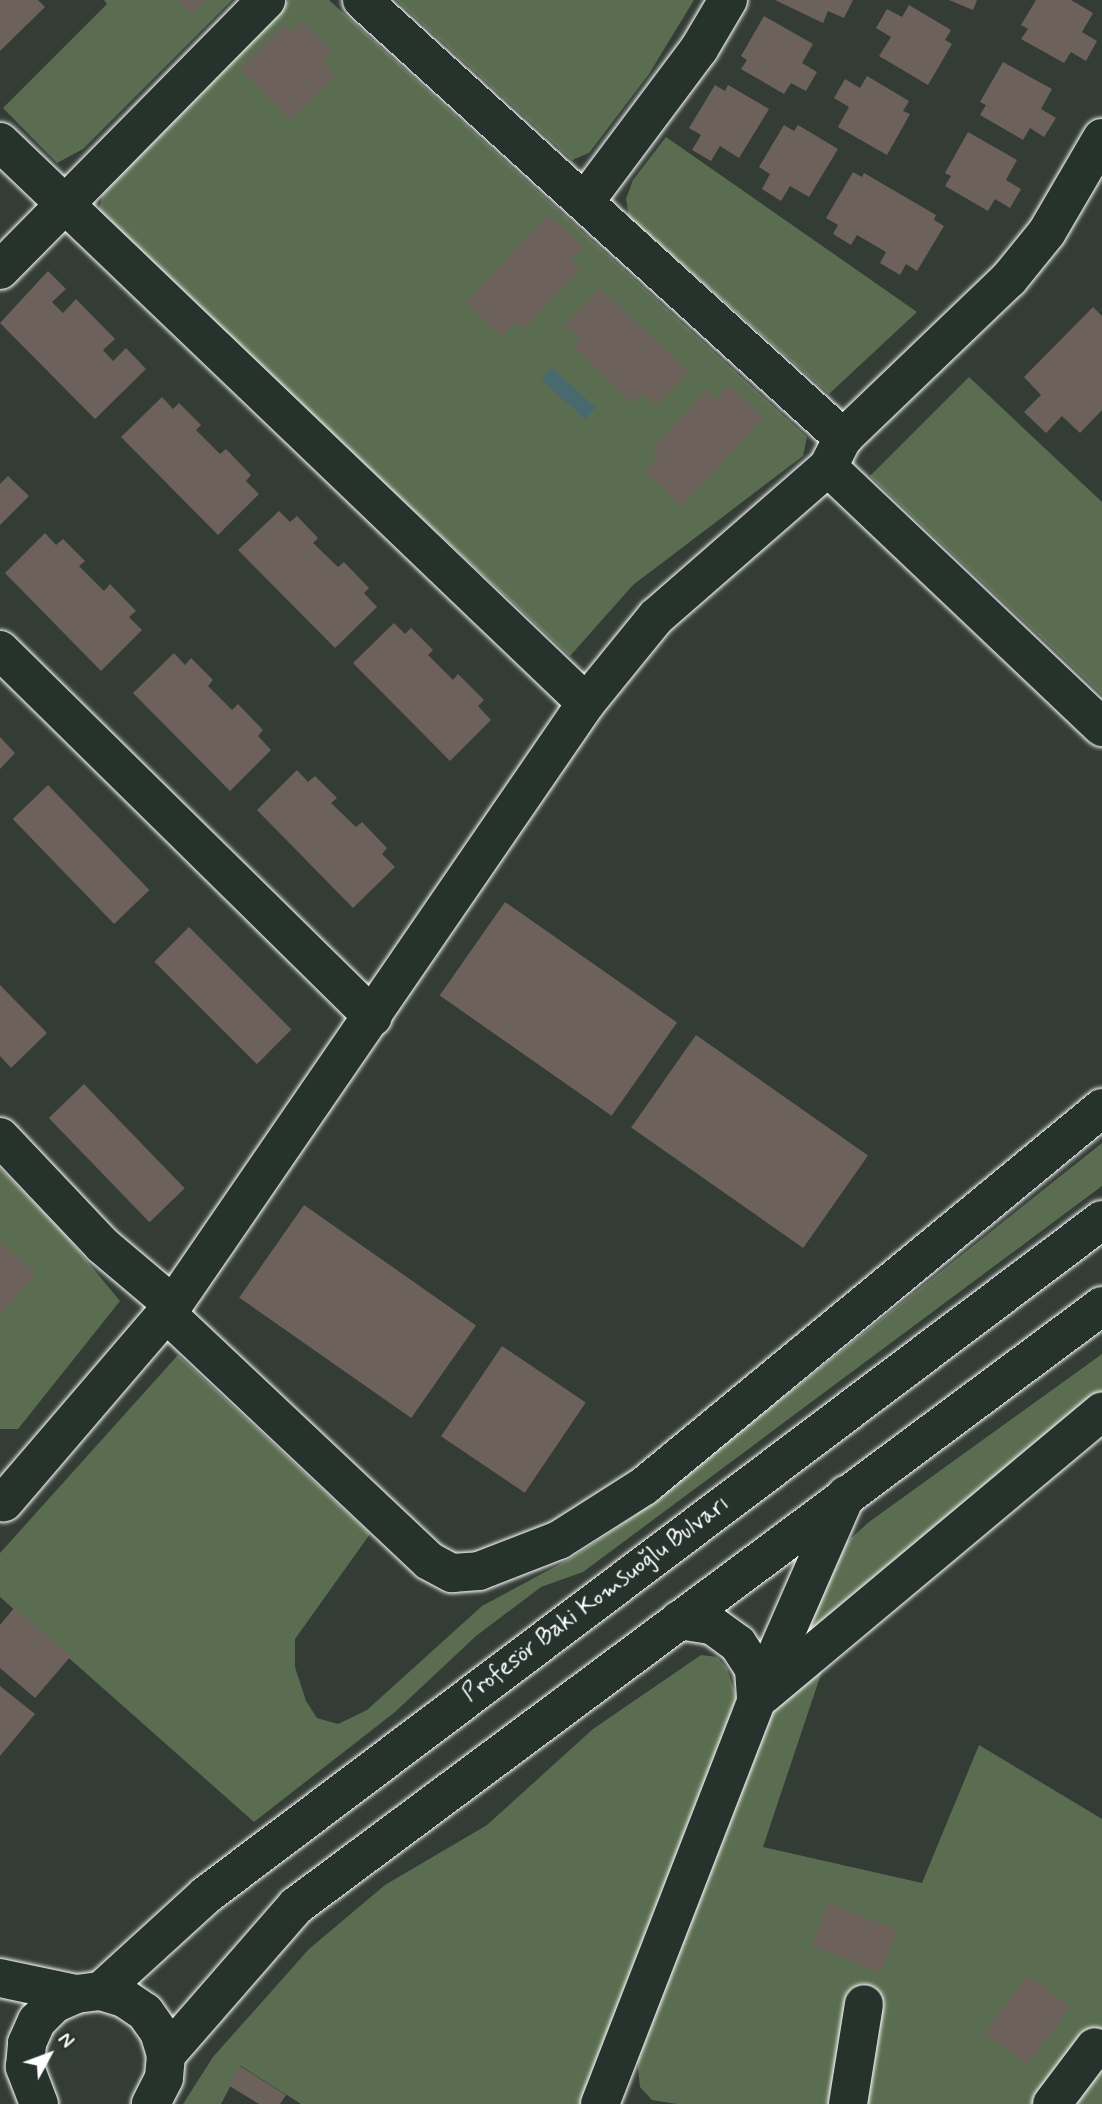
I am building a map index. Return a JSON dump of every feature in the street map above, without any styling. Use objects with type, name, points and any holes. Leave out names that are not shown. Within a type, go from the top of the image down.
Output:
[{"type":"street","points":[[0,270],[266,0]]},
{"type":"street","points":[[362,0],[586,200],[1102,727]]},
{"type":"street","points":[[586,200],[699,49],[728,0]]},
{"type":"street","points":[[1,1502],[169,1309],[373,1017],[586,704],[656,617],[835,453],[1029,256],[1102,138]]},
{"type":"street","points":[[0,142],[62,205],[586,704]]},
{"type":"street","points":[[0,650],[373,1017]]},
{"type":"street","points":[[0,1137],[102,1245],[429,1562],[452,1573],[479,1571],[559,1540],[645,1486],[1102,1108]]},
{"type":"street","name":"Profesör Baki Komsuoğlu Bulvarı","points":[[33,2100],[24,2067],[32,2032],[54,2004],[88,1993],[206,1895],[1102,1220]]},
{"type":"street","points":[[166,2055],[296,1906],[1102,1306]]},
{"type":"street","points":[[756,1701],[1100,1418]]},
{"type":"street","points":[[600,2104],[756,1701],[846,1495]]},
{"type":"street","points":[[679,1620],[712,1625],[738,1644],[754,1669],[756,1701]]},
{"type":"street","points":[[0,1978],[124,1998],[145,2012],[159,2032],[166,2055],[164,2078],[151,2104]]},
{"type":"street","points":[[848,2104],[864,2004]]},
{"type":"street","points":[[1052,2104],[1095,2047]]},
{"type":"street","points":[[0,2065],[33,2100]]},
{"type":"green space","points":[[104,0],[232,0],[83,149],[57,163],[3,108],[107,4]]},
{"type":"green space","points":[[289,0],[329,0],[807,437],[803,456],[633,585],[570,656],[108,226],[99,210],[103,192]]},
{"type":"green space","points":[[396,0],[694,0],[649,74],[589,153],[572,160]]},
{"type":"green space","points":[[666,137],[917,312],[829,394],[629,217],[626,199],[633,180]]},
{"type":"green space","points":[[969,377],[1102,502],[1102,695],[870,476]]},
{"type":"green space","points":[[1102,1143],[1102,1186],[583,1572],[541,1587],[476,1636],[395,1712],[254,1822],[0,1597],[0,1553],[178,1355],[370,1534],[295,1639],[295,1667],[306,1701],[317,1718],[338,1724],[367,1710],[482,1606],[571,1558],[633,1517]]},
{"type":"green space","points":[[0,1168],[64,1233],[120,1301],[18,1429],[0,1429]]},
{"type":"green space","points":[[1102,1354],[1102,1412],[868,1592],[822,1671],[763,1847],[922,1883],[979,1745],[1102,1819],[1102,2104],[677,2104],[652,2100],[640,2087],[637,2059],[759,1737],[839,1549],[869,1522]]},
{"type":"green space","points":[[701,1655],[717,1657],[727,1668],[736,1696],[732,1713],[587,2104],[301,2104],[241,2066],[221,2104],[183,2104],[213,2057],[309,1949],[385,1885],[487,1825],[593,1729]]},
{"type":"water","points":[[552,368],[596,407],[585,419],[541,380]]},
{"type":"building","points":[[0,0],[38,0],[45,7],[0,51]]},
{"type":"building","points":[[178,0],[206,0],[192,14]]},
{"type":"building","points":[[775,0],[853,0],[844,18],[828,11],[823,23]]},
{"type":"building","points":[[949,0],[977,0],[973,10]]},
{"type":"building","points":[[1036,0],[1071,0],[1093,13],[1082,32],[1097,41],[1086,61],[1071,52],[1064,63],[1021,39],[1028,29],[1021,25]]},
{"type":"building","points":[[909,5],[951,30],[945,40],[952,44],[928,85],[879,56],[891,37],[876,28],[887,9],[902,17]]},
{"type":"building","points":[[764,16],[813,44],[802,63],[817,72],[806,91],[791,83],[784,94],[741,69],[747,60],[741,56]]},
{"type":"building","points":[[302,21],[333,52],[323,62],[335,75],[290,120],[240,69],[285,24],[292,31]]},
{"type":"building","points":[[1003,62],[1052,89],[1041,109],[1056,118],[1044,137],[1030,128],[1023,140],[980,115],[986,105],[980,102]]},
{"type":"building","points":[[867,76],[909,101],[903,111],[910,114],[887,155],[838,127],[849,107],[834,98],[845,79],[860,88]]},
{"type":"building","points":[[715,85],[725,91],[728,85],[769,109],[739,158],[720,146],[711,161],[692,150],[701,135],[689,128]]},
{"type":"building","points":[[784,125],[794,131],[798,125],[838,149],[809,197],[790,186],[781,201],[762,189],[770,174],[759,167]]},
{"type":"building","points":[[968,132],[1017,160],[1006,180],[1021,189],[1010,208],[995,199],[988,211],[945,186],[951,176],[945,173]]},
{"type":"building","points":[[853,172],[862,177],[864,173],[936,215],[934,220],[944,226],[917,271],[906,264],[900,275],[880,263],[886,252],[857,235],[851,245],[833,234],[838,225],[826,218]]},
{"type":"building","points":[[548,214],[583,246],[570,260],[580,269],[524,329],[516,322],[502,336],[465,303]]},
{"type":"building","points":[[48,271],[66,289],[52,302],[63,313],[76,299],[115,339],[103,350],[113,361],[126,348],[146,369],[95,419],[0,323]]},
{"type":"building","points":[[599,288],[689,371],[656,406],[643,393],[633,404],[573,347],[580,339],[565,325]]},
{"type":"building","points":[[1093,307],[1102,316],[1102,410],[1080,433],[1062,416],[1046,433],[1024,412],[1041,395],[1024,377]]},
{"type":"building","points":[[729,385],[764,418],[682,506],[645,472],[659,457],[651,449],[707,389],[716,399]]},
{"type":"building","points":[[162,397],[173,409],[179,403],[201,425],[196,430],[220,454],[226,449],[251,475],[246,481],[259,494],[218,535],[121,437]]},
{"type":"building","points":[[8,476],[29,496],[0,525],[0,484]]},
{"type":"building","points":[[279,511],[290,522],[297,516],[318,538],[313,543],[338,567],[344,562],[369,588],[364,593],[377,607],[335,648],[238,550]]},
{"type":"building","points":[[45,533],[56,545],[63,539],[85,561],[79,566],[104,591],[110,584],[136,611],[129,617],[142,630],[101,671],[5,573]]},
{"type":"building","points":[[394,623],[405,634],[411,628],[433,650],[428,655],[453,680],[458,674],[484,700],[478,706],[491,720],[450,761],[353,663]]},
{"type":"building","points":[[174,653],[185,665],[191,658],[213,680],[208,686],[232,710],[238,704],[263,730],[258,736],[271,750],[230,791],[133,693]]},
{"type":"building","points":[[0,737],[15,753],[0,769]]},
{"type":"building","points":[[297,770],[308,782],[315,776],[337,798],[331,803],[356,827],[362,822],[387,848],[382,854],[395,867],[353,908],[257,810]]},
{"type":"building","points":[[48,785],[149,890],[114,924],[13,819]]},
{"type":"building","points":[[505,902],[677,1022],[612,1116],[440,995]]},
{"type":"building","points":[[189,927],[292,1030],[257,1064],[154,962]]},
{"type":"building","points":[[0,985],[47,1033],[11,1068],[0,1056]]},
{"type":"building","points":[[696,1035],[868,1155],[803,1248],[631,1128]]},
{"type":"building","points":[[84,1084],[185,1188],[149,1222],[49,1118]]},
{"type":"building","points":[[304,1205],[476,1325],[411,1418],[239,1298]]},
{"type":"building","points":[[0,1242],[36,1273],[0,1315]]},
{"type":"building","points":[[502,1346],[586,1402],[525,1493],[441,1436]]},
{"type":"building","points":[[14,1608],[71,1656],[35,1698],[0,1668],[0,1625]]},
{"type":"building","points":[[0,1686],[35,1714],[0,1756]]},
{"type":"building","points":[[828,1903],[897,1930],[881,1972],[812,1946]]},
{"type":"building","points":[[1028,1975],[1070,2007],[1026,2065],[984,2033]]},
{"type":"building","points":[[240,2066],[286,2095],[280,2104],[259,2104],[228,2085]]}]
